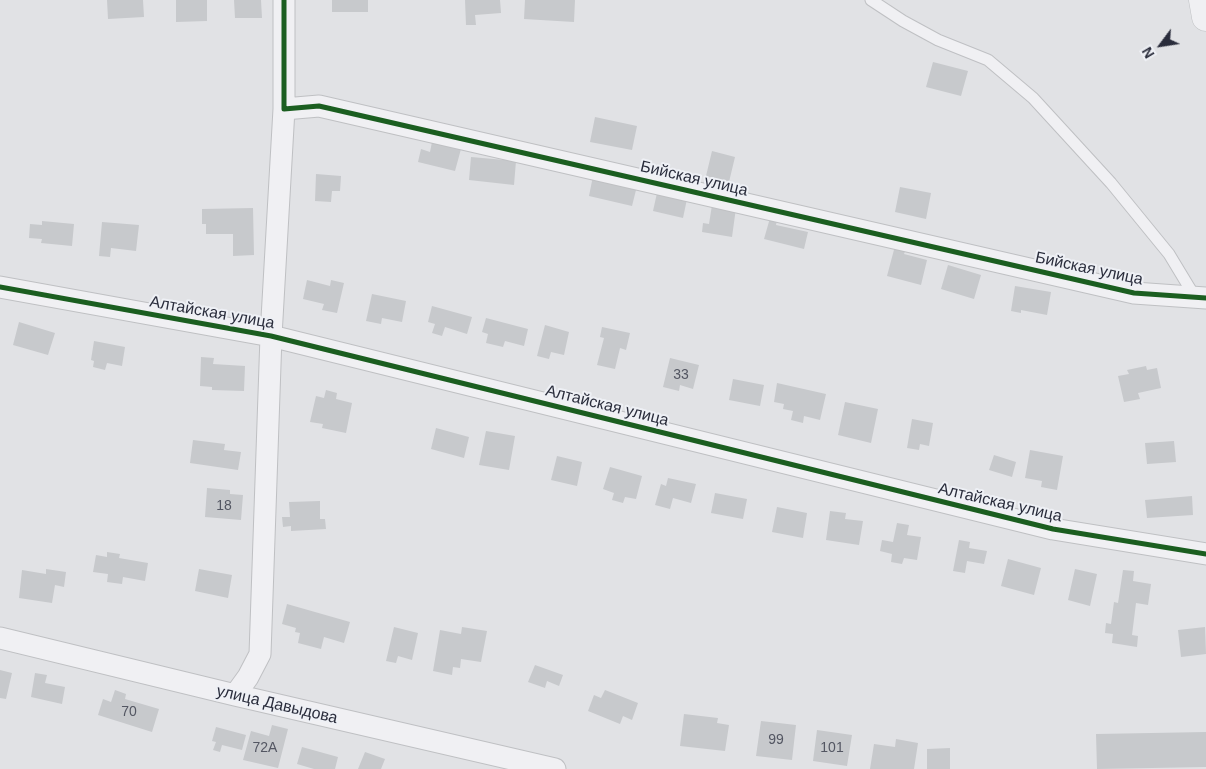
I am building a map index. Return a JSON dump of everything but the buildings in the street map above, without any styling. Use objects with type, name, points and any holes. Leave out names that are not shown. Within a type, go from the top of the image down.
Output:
[{"type":"street","points":[[235,695],[248,677],[260,654],[271,336],[284,108],[284,0]]},
{"type":"street","points":[[1203,0],[1206,17]]},
{"type":"street","name":"Бийская улица","points":[[284,108],[319,106],[1134,293],[1201,297]]},
{"type":"street","name":"Алтайская улица","points":[[0,286],[271,336],[1053,530],[1206,554]]},
{"type":"street","name":"улица Давыдова","points":[[0,638],[554,769]]},
{"type":"lane","points":[[871,0],[903,22],[938,40],[988,60],[1033,98],[1111,183],[1169,254],[1201,297]]},
{"type":"cycle path","points":[[284,0],[284,109],[319,106],[1134,293],[1206,298]]},
{"type":"cycle path","points":[[0,287],[271,336],[1053,529],[1206,554]]}]
